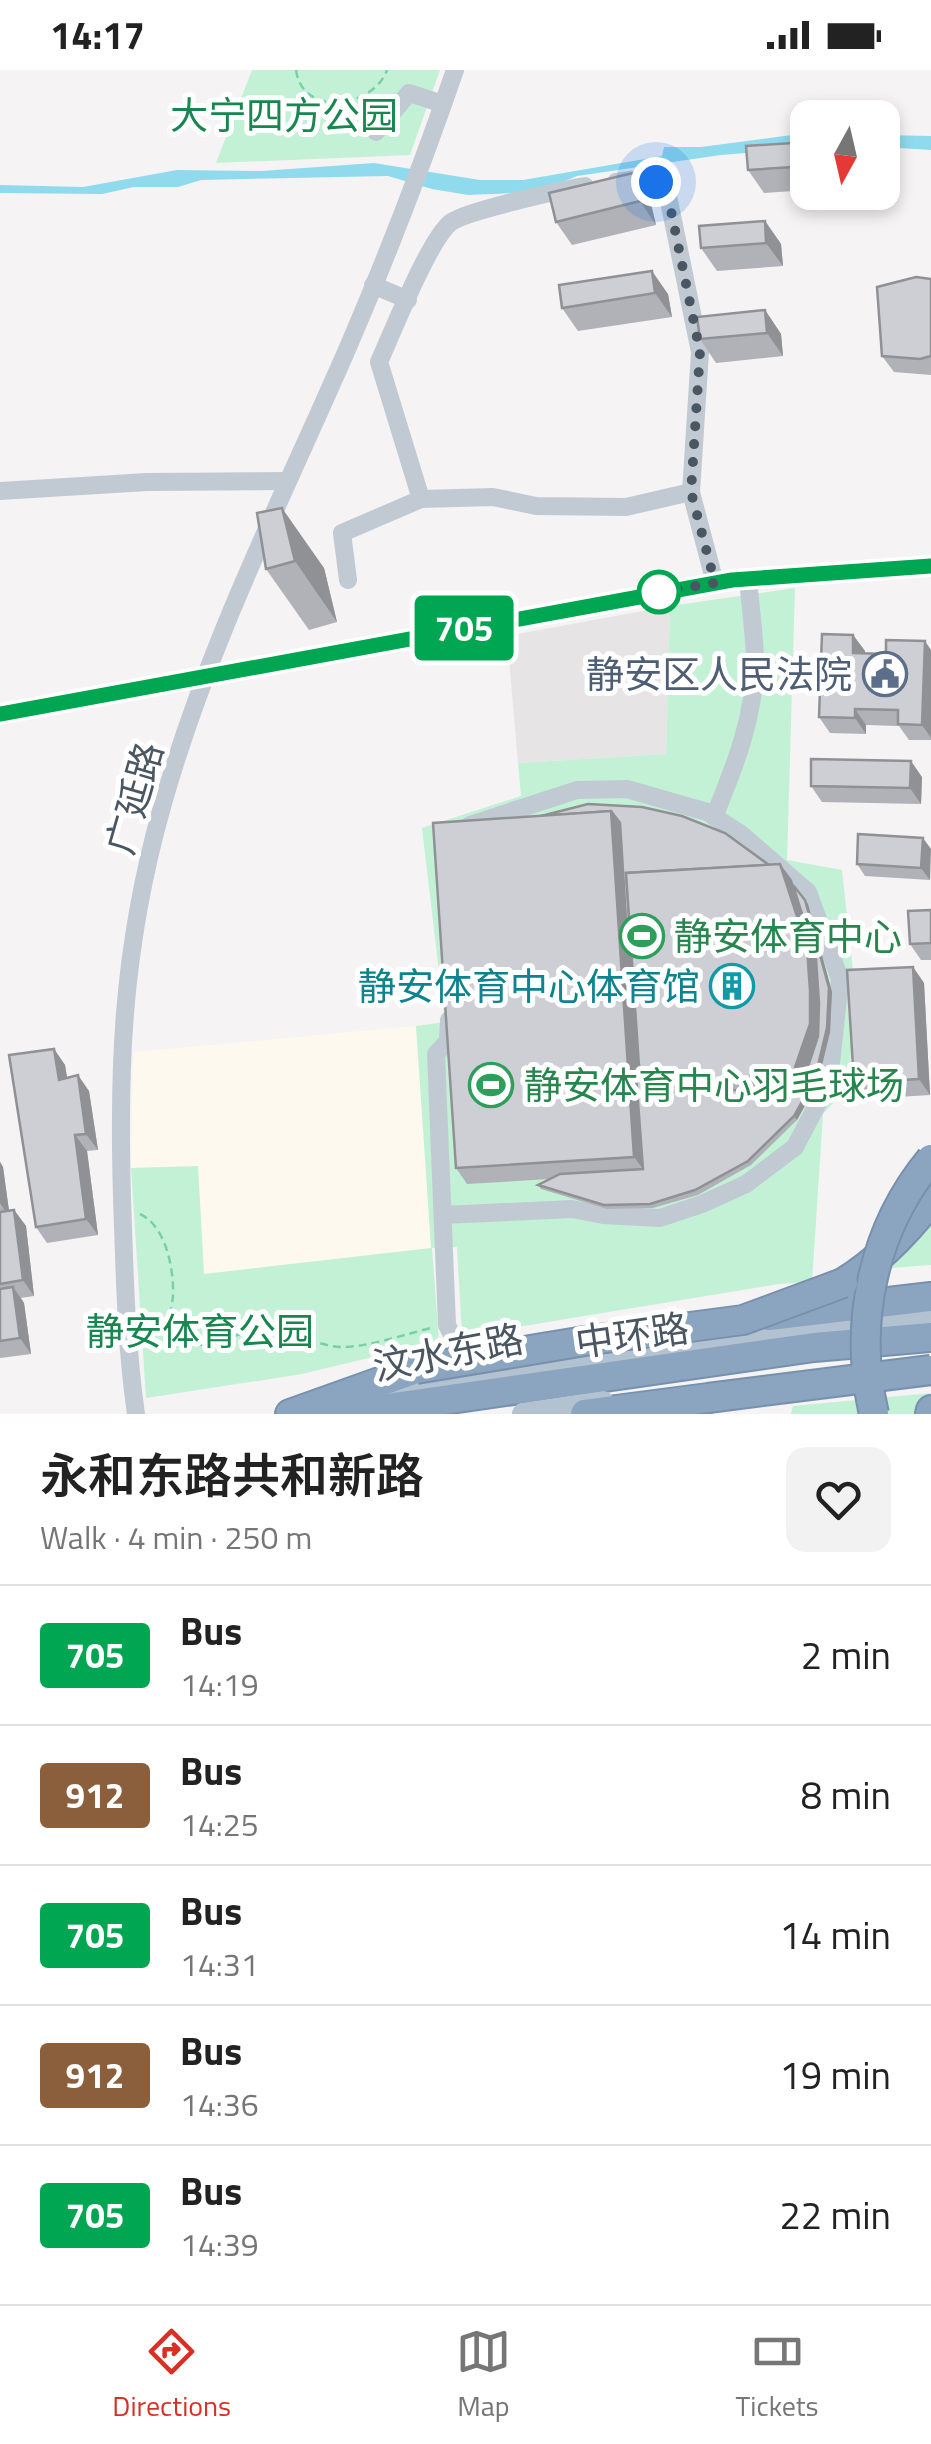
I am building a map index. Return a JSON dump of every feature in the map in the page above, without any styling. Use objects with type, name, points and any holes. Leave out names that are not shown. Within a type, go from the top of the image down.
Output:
[{"type":"highway","points":[[874,1414],[864,1324],[872,1281],[885,1235],[931,1159]]},
{"type":"highway","points":[[743,1320],[843,1282],[868,1267],[899,1240],[931,1200]]},
{"type":"highway","points":[[290,1414],[416,1368],[591,1340],[931,1297]]},
{"type":"highway","name":"中环路","points":[[345,1414],[814,1347],[931,1340]]},
{"type":"highway","name":"中环路","points":[[566,1412],[931,1370]]},
{"type":"highway","points":[[628,1414],[671,1414]]},
{"type":"main road","name":"汶水东路","points":[[337,1414],[405,1389],[931,1316]]},
{"type":"main road","name":"汶水东路","points":[[411,1414],[931,1340]]},
{"type":"main road","name":"汶水东路","points":[[523,1414],[566,1412],[931,1357]]},
{"type":"main road","name":"汶水东路","points":[[693,1390],[779,1400],[931,1379]]},
{"type":"street","name":"广延路","points":[[136,1414],[122,1216],[120,1069],[137,910],[162,807],[204,675],[410,198],[455,70]]},
{"type":"street","points":[[376,132],[408,93],[444,104]]},
{"type":"street","points":[[421,500],[379,362],[435,242],[452,221],[554,191],[642,178],[656,182],[668,196],[700,352],[691,492],[715,583]]},
{"type":"street","points":[[373,285],[408,300]]},
{"type":"street","points":[[0,491],[147,482],[288,480]]},
{"type":"street","points":[[348,580],[342,532],[421,500],[493,497],[536,506],[626,508],[691,492]]},
{"type":"street","points":[[0,714],[715,583],[931,566]]},
{"type":"street","points":[[714,817],[738,758],[750,712],[755,659],[748,578]]},
{"type":"street","points":[[443,1215],[572,1209],[660,1218],[746,1184],[795,1147],[829,1082],[840,979],[808,892],[714,817],[626,788],[577,790],[450,831]]},
{"type":"street","points":[[447,1004],[448,1041],[436,1054],[447,1325],[474,1378]]},
{"type":"path","points":[[296,70],[310,93],[326,104],[354,101],[376,89],[388,70]]},
{"type":"path","points":[[122,1216],[140,1214],[156,1229],[173,1279],[170,1327],[174,1337],[187,1346],[199,1347],[260,1330],[285,1331],[342,1348],[447,1325]]},
{"type":"shaded area","points":[[670,606],[666,754],[518,763],[507,636]]},
{"type":"shaded area","points":[[416,1026],[432,1248],[204,1274],[197,1167],[131,1168],[133,1052]]},
{"type":"green space","name":"大宁四方公园","points":[[252,70],[440,70],[410,155],[216,163]]},
{"type":"green space","name":"静安体育中心","points":[[795,588],[787,860],[842,870],[853,971],[850,1085],[823,1114],[812,1282],[779,1284],[462,1336],[457,1247],[432,1248],[439,1341],[302,1374],[146,1398],[131,1168],[198,1166],[204,1274],[431,1248],[416,1026],[445,1022],[422,828],[521,796],[518,763],[666,754],[670,606]]},
{"type":"green space","points":[[931,1165],[931,1265],[877,1269]]},
{"type":"green space","points":[[931,1393],[931,1414],[791,1414],[793,1406]]},
{"type":"water","points":[[790,135],[790,149],[577,176],[548,188],[513,193],[468,195],[388,176],[201,180],[178,187],[134,187],[102,194],[0,193],[0,185],[83,187],[177,170],[262,171],[374,163],[480,180],[523,180],[662,156],[664,147],[701,147]]},
{"type":"water","points":[[900,135],[931,136],[931,150],[900,148]]},
{"type":"building","points":[[790,143],[790,167],[748,170],[746,146]]},
{"type":"building","points":[[633,173],[640,201],[556,222],[549,193]]},
{"type":"building","points":[[765,221],[766,243],[701,248],[699,226]]},
{"type":"building","points":[[652,271],[655,293],[562,308],[559,285]]},
{"type":"building","points":[[916,277],[931,279],[931,356],[882,356],[877,287]]},
{"type":"building","points":[[765,310],[767,333],[700,339],[697,317]]},
{"type":"building","points":[[282,508],[295,561],[266,569],[257,513]]},
{"type":"building","points":[[822,634],[853,635],[853,653],[886,654],[886,640],[925,641],[922,725],[898,724],[898,710],[855,709],[855,718],[819,717]]},
{"type":"building","points":[[811,759],[911,761],[910,788],[811,786]]},
{"type":"building","points":[[588,804],[642,807],[682,816],[725,833],[769,865],[626,873],[632,957],[627,935],[620,823],[611,811],[541,816]]},
{"type":"building","points":[[611,811],[634,1157],[456,1168],[433,823]]},
{"type":"building","points":[[858,834],[923,838],[921,868],[857,864]]},
{"type":"building","name":"静安体育中心体育馆","points":[[780,864],[807,947],[810,991],[810,1024],[792,1076],[640,1081],[626,873]]},
{"type":"building","points":[[793,885],[805,900],[829,988],[827,1028],[815,1078],[794,1116],[748,1161],[695,1190],[650,1204],[604,1205],[538,1185],[560,1174],[643,1169],[636,1075],[639,1064],[640,1081],[648,1093],[801,1088],[818,1036],[819,1003],[816,959]]},
{"type":"building","points":[[931,910],[931,943],[910,944],[908,911]]},
{"type":"building","points":[[913,967],[919,1079],[854,1083],[847,970]]},
{"type":"building","points":[[54,1049],[59,1080],[78,1075],[86,1134],[75,1135],[86,1219],[36,1227],[9,1055]]},
{"type":"building","points":[[14,1210],[23,1280],[0,1284],[0,1212]]},
{"type":"building","points":[[13,1287],[20,1338],[0,1341],[0,1289]]},
{"type":"bus line","name":"705","points":[[0,714],[732,580],[931,566]]},
{"type":"place","name":"静安区人民法院","points":[[885,674]]},
{"type":"place","name":"静安体育中心","points":[[642,936]]},
{"type":"place","name":"静安体育中心体育馆","points":[[732,986]]},
{"type":"place","name":"静安体育中心羽毛球场","points":[[491,1085]]},
{"type":"route","points":[[656,182],[668,196],[700,352],[691,492],[715,583],[659,592]]},
{"type":"park label","name":"静安体育公园","points":[[200,1331]]}]
